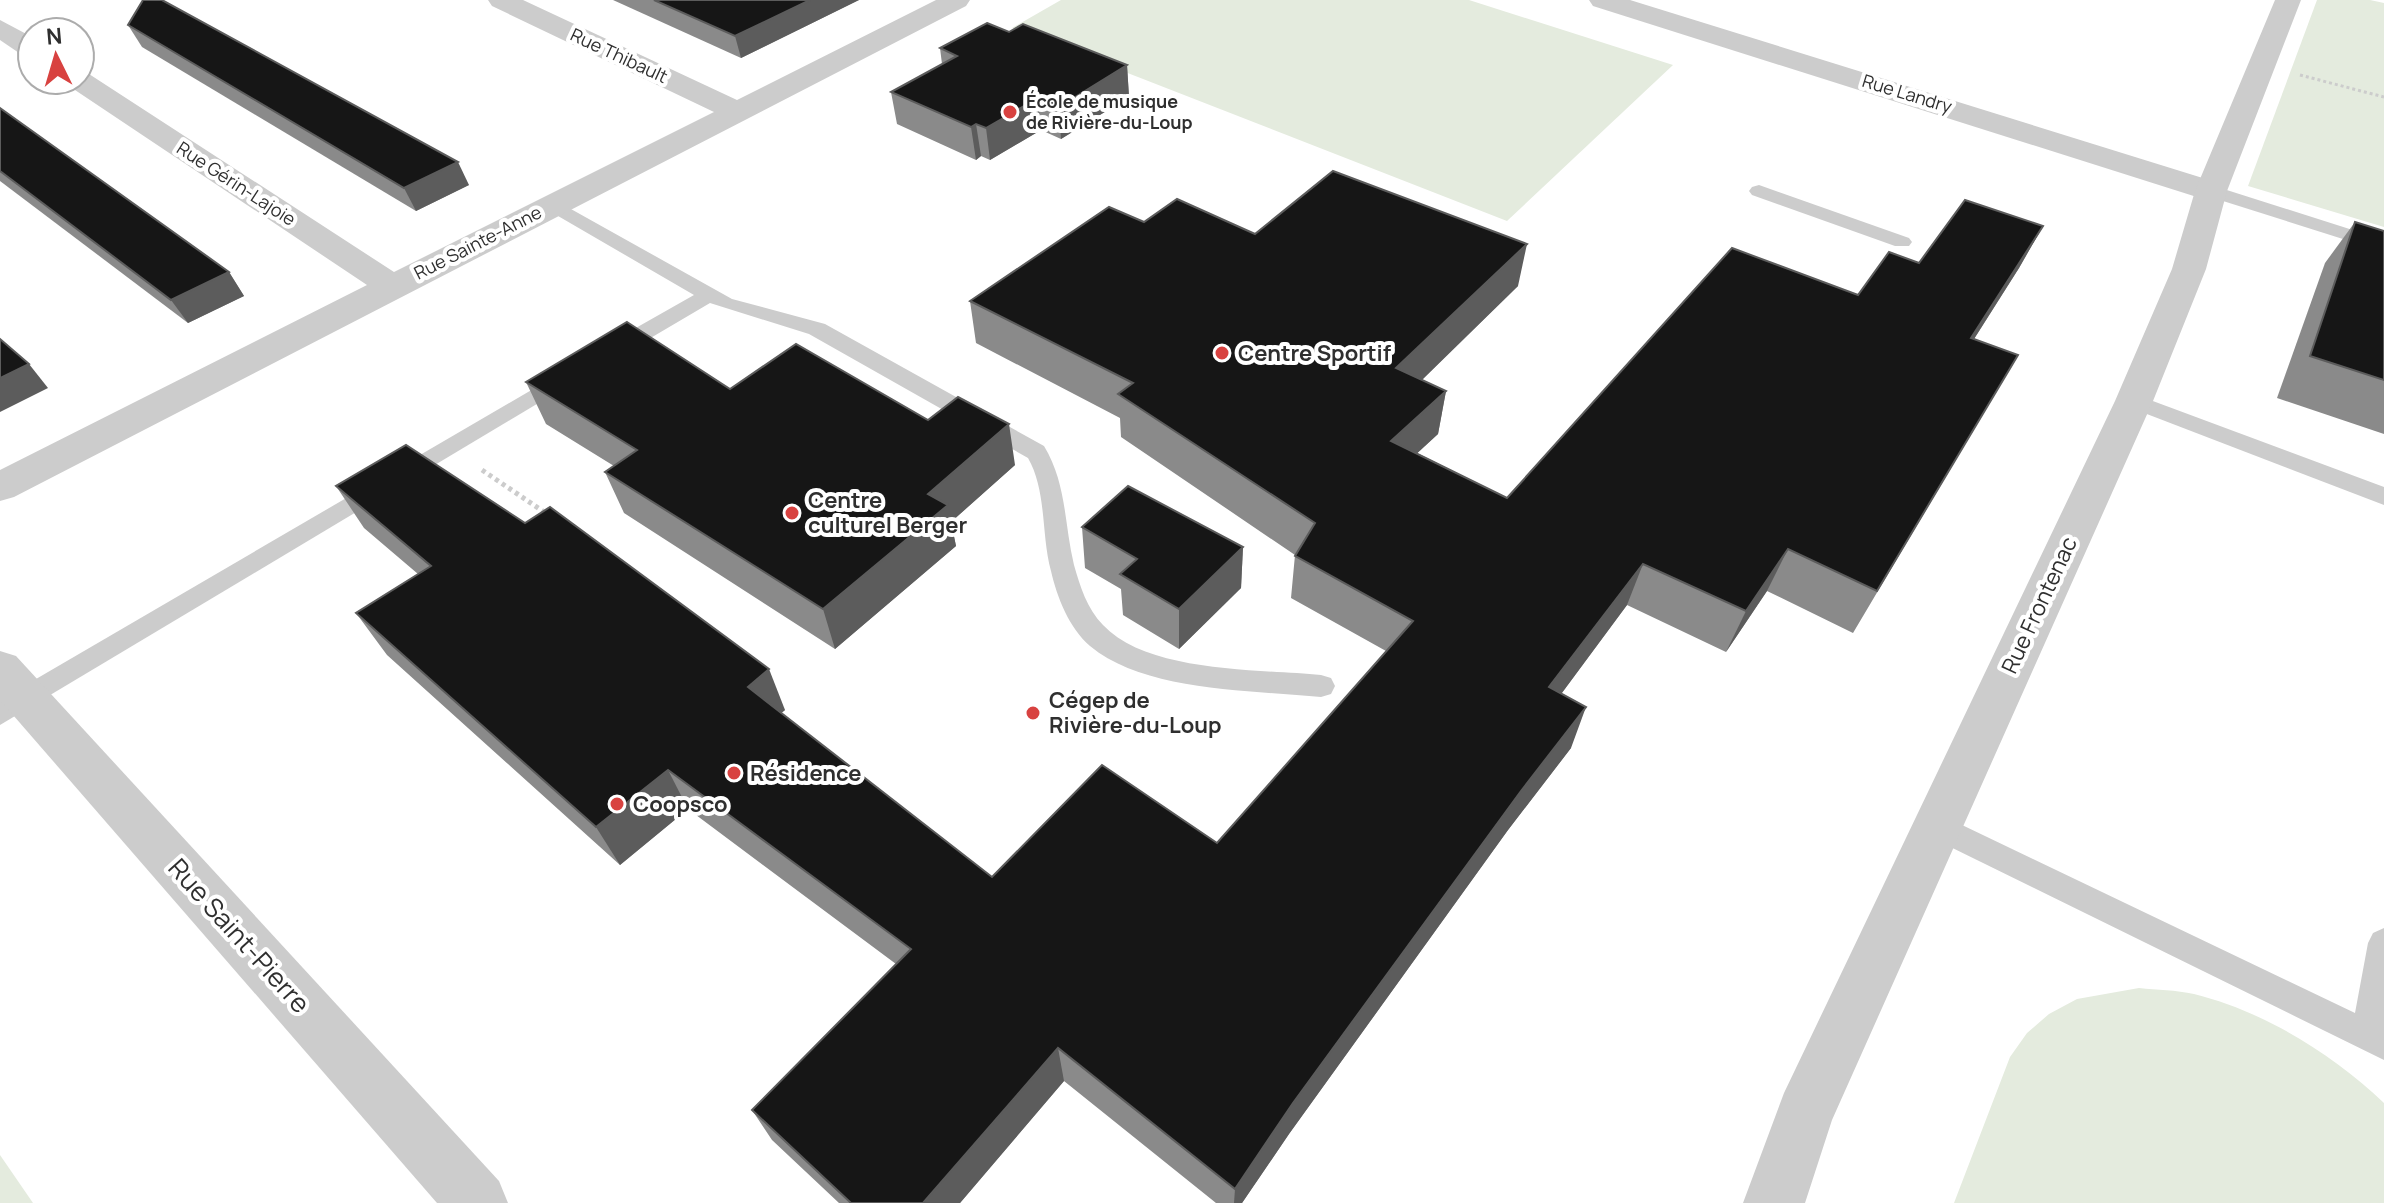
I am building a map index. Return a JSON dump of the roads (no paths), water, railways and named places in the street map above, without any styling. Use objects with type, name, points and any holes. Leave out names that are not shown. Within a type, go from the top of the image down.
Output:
[{"type":"street","name":"Rue Thibault","points":[[501,0],[738,112]]},
{"type":"street","name":"Rue Sainte-Anne","points":[[0,487],[957,0]]},
{"type":"street","name":"Rue Landry","points":[[1602,0],[2211,191]]},
{"type":"street","name":"Rue Frontenac","points":[[1774,1203],[1805,1114],[2134,401],[2189,269],[2211,191],[2288,0]]},
{"type":"street","name":"Rue Gérin-Lajoie","points":[[96,91],[393,287]]},
{"type":"street","name":"Rue Saint-Pierre","points":[[8,694],[477,1203]]},
{"type":"lane","points":[[1759,191],[1902,242]]},
{"type":"lane","points":[[2211,191],[2384,246]]},
{"type":"lane","points":[[553,205],[725,303],[817,329],[1036,452],[1045,464],[1058,549],[1074,601],[1099,639],[1121,654],[1141,663],[1168,669],[1321,686]]},
{"type":"lane","points":[[8,694],[449,447],[709,295]]},
{"type":"lane","points":[[2134,401],[2384,496]]},
{"type":"lane","points":[[1937,826],[2376,1040],[2384,943]]},
{"type":"place","name":"École de musique de Rivière-du-Loup","points":[[1010,112]]},
{"type":"place","name":"Centre Sportif","points":[[1222,353]]},
{"type":"place","name":"Centre culturel Berger","points":[[792,513]]},
{"type":"place","name":"Cégep de Rivière-du-Loup","points":[[1033,713]]},
{"type":"place","name":"Résidence","points":[[734,773]]},
{"type":"place","name":"Coopsco","points":[[617,804]]}]
